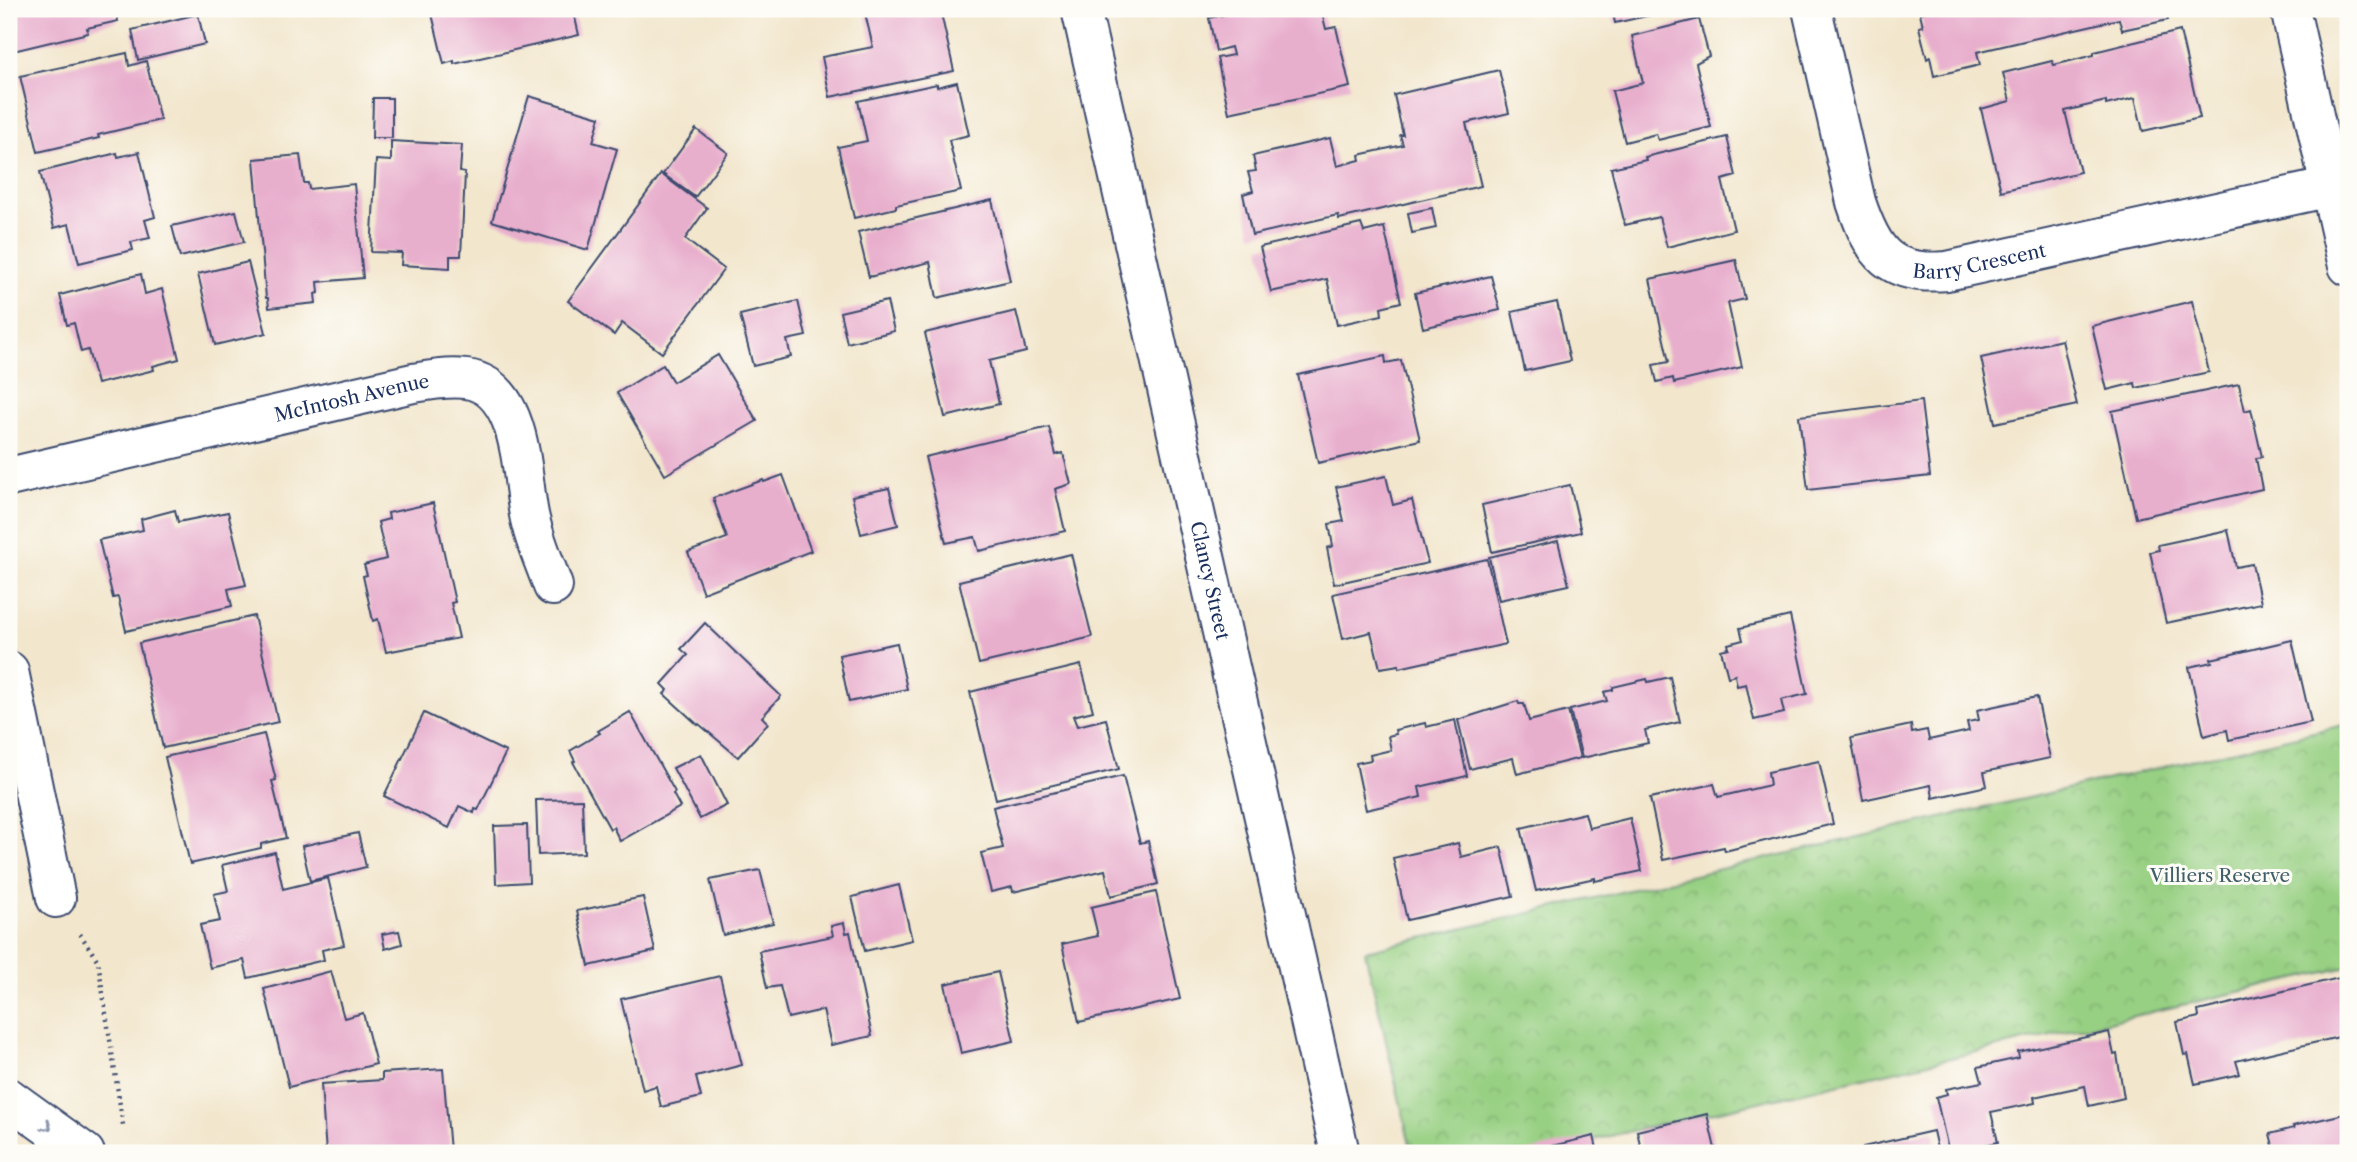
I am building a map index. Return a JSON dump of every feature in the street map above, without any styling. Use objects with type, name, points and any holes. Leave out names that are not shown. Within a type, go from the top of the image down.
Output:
[{"type":"street","name":"Clancy Street","points":[[1081,9],[1340,1153]]},
{"type":"street","name":"Barry Crescent","points":[[1812,9],[1856,202],[1865,228],[1878,251],[1899,267],[1924,273],[1947,271],[2331,187]]},
{"type":"street","points":[[2290,9],[2348,266]]},
{"type":"street","name":"McIntosh Avenue","points":[[9,477],[413,383],[468,379],[490,388],[505,405],[510,417],[515,430],[529,514],[553,586]]},
{"type":"street","points":[[9,671],[56,898]]},
{"type":"street","points":[[9,1098],[85,1153]]},
{"type":"path","points":[[56,898],[97,961],[123,1125]]},
{"type":"green space","name":"Villiers Reserve","points":[[2348,724],[2348,967],[1536,1153],[1412,1153],[1365,951]]},
{"type":"building","points":[[9,9],[115,9],[118,21],[87,28],[88,33],[9,52]]},
{"type":"building","points":[[438,9],[573,9],[579,35],[454,64],[454,61],[444,64],[432,14],[439,13]]},
{"type":"building","points":[[864,9],[940,9],[954,71],[830,97],[822,57],[873,47]]},
{"type":"building","points":[[1251,9],[1321,9],[1326,29],[1336,27],[1350,87],[1229,113],[1217,58],[1233,55],[1231,47],[1216,51],[1209,18]]},
{"type":"building","points":[[1612,9],[1673,9],[1674,10],[1615,23]]},
{"type":"building","points":[[1928,9],[2165,9],[2168,20],[2122,30],[2119,19],[1977,52],[1980,65],[1934,76],[1919,27],[1923,26],[1920,13]]},
{"type":"building","points":[[198,14],[205,44],[138,60],[132,30]]},
{"type":"building","points":[[1699,19],[1709,56],[1696,63],[1711,127],[1658,140],[1656,134],[1625,142],[1612,91],[1643,83],[1632,36]]},
{"type":"building","points":[[2180,31],[2200,118],[2143,131],[2135,98],[2106,105],[2106,101],[2065,111],[2080,172],[2001,191],[1981,109],[2010,101],[2003,73],[2052,61],[2054,65],[2094,55],[2094,52]]},
{"type":"building","points":[[127,53],[129,66],[146,61],[160,120],[38,152],[20,76]]},
{"type":"building","points":[[1499,70],[1509,113],[1466,123],[1481,186],[1339,219],[1338,215],[1252,235],[1243,194],[1253,191],[1248,172],[1256,171],[1253,156],[1330,138],[1337,166],[1360,160],[1359,155],[1403,145],[1394,95]]},
{"type":"building","points":[[957,82],[969,135],[949,140],[961,191],[896,205],[896,208],[854,218],[838,147],[867,141],[858,101]]},
{"type":"building","points":[[529,96],[600,117],[593,142],[617,149],[588,250],[492,221]]},
{"type":"building","points":[[373,98],[392,98],[392,138],[372,138]]},
{"type":"building","points":[[696,129],[728,153],[695,197],[663,174]]},
{"type":"building","points":[[1727,137],[1736,176],[1722,180],[1734,230],[1667,247],[1659,217],[1625,225],[1611,168]]},
{"type":"building","points":[[391,141],[462,145],[460,172],[465,173],[461,256],[450,256],[450,268],[401,265],[402,253],[371,252],[376,160],[391,161]]},
{"type":"building","points":[[139,152],[155,217],[145,220],[150,238],[131,242],[133,250],[79,263],[69,224],[54,228],[40,172],[117,153],[118,157]]},
{"type":"building","points":[[300,155],[304,183],[308,183],[309,189],[354,184],[363,278],[318,282],[316,303],[269,308],[254,159]]},
{"type":"building","points":[[661,174],[707,208],[685,239],[724,269],[662,353],[622,323],[614,335],[568,301]]},
{"type":"building","points":[[992,200],[1010,281],[937,298],[930,262],[869,277],[858,232]]},
{"type":"building","points":[[1432,208],[1436,228],[1412,233],[1408,213]]},
{"type":"building","points":[[236,211],[244,242],[180,257],[172,226]]},
{"type":"building","points":[[1361,224],[1364,232],[1384,227],[1401,302],[1381,307],[1382,315],[1337,325],[1327,279],[1271,292],[1260,247]]},
{"type":"building","points":[[1736,260],[1745,299],[1728,303],[1742,367],[1674,383],[1673,378],[1657,382],[1653,365],[1669,362],[1650,279]]},
{"type":"building","points":[[248,262],[266,333],[215,345],[198,274]]},
{"type":"building","points":[[141,274],[145,294],[162,289],[179,359],[153,366],[154,370],[97,384],[88,350],[81,352],[74,323],[67,325],[60,295]]},
{"type":"building","points":[[1491,276],[1500,310],[1423,328],[1415,293]]},
{"type":"building","points":[[798,301],[806,336],[787,340],[791,357],[753,366],[740,315]]},
{"type":"building","points":[[887,301],[894,331],[847,343],[840,312]]},
{"type":"building","points":[[2192,301],[2209,372],[2136,388],[2135,383],[2107,390],[2092,326]]},
{"type":"building","points":[[1557,302],[1570,361],[1525,371],[1512,312]]},
{"type":"building","points":[[1016,311],[1026,352],[989,361],[999,404],[945,417],[925,333]]},
{"type":"building","points":[[2062,340],[2077,405],[1995,423],[1981,358]]},
{"type":"building","points":[[718,355],[757,421],[665,475],[617,393],[663,365],[673,382]]},
{"type":"building","points":[[1385,356],[1386,363],[1401,360],[1420,440],[1318,463],[1298,375]]},
{"type":"building","points":[[2239,384],[2245,411],[2251,409],[2262,457],[2256,458],[2262,489],[2136,518],[2112,411]]},
{"type":"building","points":[[1921,401],[1930,476],[1808,490],[1799,416]]},
{"type":"building","points":[[1049,427],[1056,455],[1063,453],[1071,484],[1055,489],[1065,531],[979,551],[975,537],[946,543],[925,457]]},
{"type":"building","points":[[783,475],[811,551],[703,593],[688,552],[727,538],[713,498]]},
{"type":"building","points":[[1386,476],[1393,505],[1412,500],[1428,563],[1334,584],[1327,548],[1333,546],[1329,524],[1344,521],[1336,487]]},
{"type":"building","points":[[1570,485],[1581,532],[1492,552],[1482,505]]},
{"type":"building","points":[[889,488],[898,525],[861,534],[852,496]]},
{"type":"building","points":[[433,503],[455,602],[451,603],[459,638],[386,652],[378,619],[373,621],[363,576],[367,575],[364,565],[386,559],[378,522],[389,519],[388,513]]},
{"type":"building","points":[[175,510],[178,522],[228,512],[246,585],[228,589],[232,606],[126,631],[118,597],[113,598],[99,540],[143,530],[141,519]]},
{"type":"building","points":[[2228,530],[2236,567],[2252,564],[2261,603],[2166,623],[2150,552],[2159,550],[2158,545]]},
{"type":"building","points":[[1558,541],[1569,585],[1499,600],[1489,557]]},
{"type":"building","points":[[1071,554],[1092,637],[979,664],[959,581]]},
{"type":"building","points":[[1487,559],[1506,644],[1399,668],[1399,665],[1380,668],[1371,632],[1343,639],[1333,594]]},
{"type":"building","points":[[254,616],[278,722],[163,748],[139,643]]},
{"type":"building","points":[[1790,616],[1807,694],[1781,700],[1784,713],[1754,720],[1746,684],[1737,686],[1735,675],[1728,677],[1721,650],[1729,648],[1728,644],[1743,640],[1740,628]]},
{"type":"building","points":[[705,623],[781,696],[762,717],[768,723],[738,757],[664,694],[668,690],[662,684],[688,655],[681,649]]},
{"type":"building","points":[[2292,640],[2311,722],[2229,740],[2227,730],[2204,736],[2189,667],[2212,662],[2211,659]]},
{"type":"building","points":[[897,643],[907,689],[849,702],[839,655]]},
{"type":"building","points":[[1081,665],[1093,711],[1073,716],[1077,726],[1106,719],[1119,769],[996,799],[970,692]]},
{"type":"building","points":[[1670,677],[1680,722],[1645,730],[1648,743],[1582,758],[1570,710],[1607,701],[1604,692],[1613,690],[1613,687]]},
{"type":"building","points":[[2037,697],[2050,758],[1984,772],[1987,786],[1933,798],[1931,785],[1863,800],[1851,738],[1911,725],[1912,733],[1927,730],[1929,740],[1969,731],[1967,722],[1979,720],[1977,710]]},
{"type":"building","points":[[1518,701],[1519,704],[1524,704],[1529,721],[1568,711],[1580,758],[1517,774],[1513,758],[1470,769],[1458,720]]},
{"type":"building","points":[[630,712],[675,792],[673,794],[680,807],[620,841],[613,827],[610,829],[573,762],[575,761],[570,751]]},
{"type":"building","points":[[424,713],[506,752],[478,810],[475,809],[474,813],[459,806],[449,828],[384,796]]},
{"type":"building","points":[[1455,720],[1467,776],[1419,787],[1421,797],[1366,810],[1356,763],[1371,760],[1370,755],[1391,750],[1388,736],[1396,734],[1395,730],[1425,723],[1426,727]]},
{"type":"building","points":[[264,734],[276,780],[272,781],[286,838],[261,844],[261,848],[190,864],[165,757]]},
{"type":"building","points":[[701,754],[727,805],[700,819],[673,768]]},
{"type":"building","points":[[1819,761],[1833,824],[1725,851],[1724,847],[1663,860],[1650,798],[1714,784],[1718,797],[1770,785],[1768,772]]},
{"type":"building","points":[[1123,776],[1140,843],[1148,841],[1158,884],[1111,896],[1105,870],[1013,892],[1012,887],[991,892],[981,853],[1003,848],[993,807]]},
{"type":"building","points":[[582,799],[584,853],[538,855],[536,800]]},
{"type":"building","points":[[1585,813],[1589,828],[1630,818],[1642,871],[1536,891],[1521,828]]},
{"type":"building","points":[[527,825],[529,882],[496,884],[494,826]]},
{"type":"building","points":[[358,833],[366,867],[310,881],[302,846]]},
{"type":"building","points":[[1458,843],[1461,857],[1501,847],[1513,896],[1407,920],[1393,858]]},
{"type":"building","points":[[275,852],[283,889],[328,878],[344,945],[322,950],[324,960],[248,978],[244,960],[210,968],[200,925],[220,921],[214,894],[228,891],[222,865]]},
{"type":"building","points":[[760,870],[773,923],[723,935],[710,880]]},
{"type":"building","points":[[899,885],[912,940],[865,951],[852,897]]},
{"type":"building","points":[[1156,892],[1180,999],[1079,1022],[1062,944],[1098,936],[1091,907]]},
{"type":"building","points":[[643,897],[655,951],[589,966],[577,911]]},
{"type":"building","points":[[844,923],[846,933],[850,932],[872,1036],[831,1045],[823,1010],[788,1018],[780,986],[767,988],[759,951],[833,936],[831,926]]},
{"type":"building","points":[[399,931],[402,944],[385,949],[382,934]]},
{"type":"building","points":[[331,971],[344,1018],[363,1013],[376,1064],[289,1087],[264,989]]},
{"type":"building","points":[[998,972],[1014,1041],[961,1053],[945,984]]},
{"type":"building","points":[[720,976],[742,1065],[696,1077],[701,1097],[661,1107],[656,1086],[643,1090],[621,999]]},
{"type":"building","points":[[2348,976],[2348,1048],[2342,1050],[2339,1037],[2236,1061],[2240,1074],[2195,1084],[2188,1054],[2184,1055],[2177,1022],[2199,1017],[2198,1011]]},
{"type":"building","points":[[2109,1032],[2114,1055],[2117,1054],[2124,1098],[2089,1106],[2085,1086],[2034,1097],[2035,1103],[1991,1112],[1998,1142],[1949,1153],[1936,1097],[1947,1094],[1946,1089],[1982,1082],[1978,1067],[2019,1058],[2018,1052]]},
{"type":"building","points":[[443,1069],[450,1151],[326,1153],[321,1084],[382,1080],[382,1073]]},
{"type":"building","points":[[2348,1113],[2348,1153],[2275,1153],[2270,1134]]},
{"type":"building","points":[[1707,1114],[1716,1153],[1642,1153],[1637,1131]]},
{"type":"building","points":[[1933,1131],[1938,1153],[1864,1153],[1863,1147]]},
{"type":"building","points":[[1594,1136],[1598,1153],[1526,1153],[1526,1152]]}]
